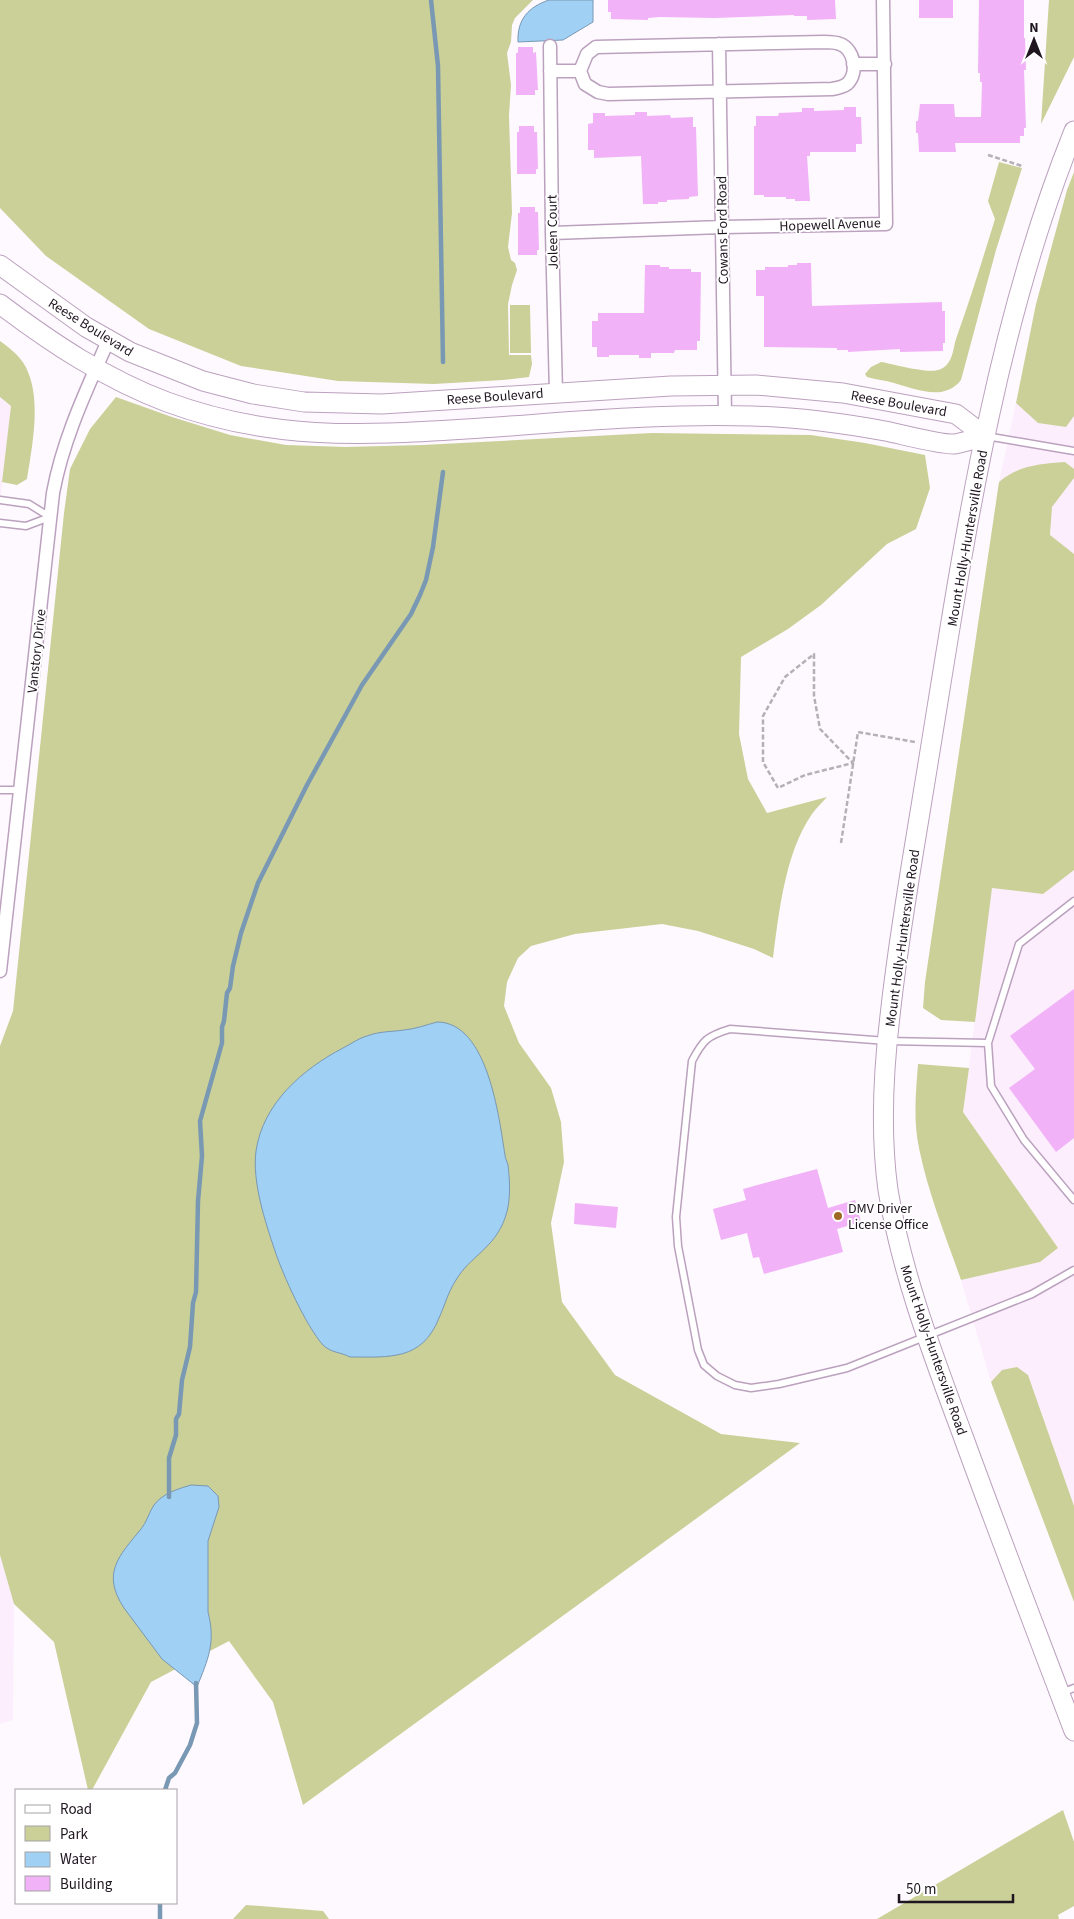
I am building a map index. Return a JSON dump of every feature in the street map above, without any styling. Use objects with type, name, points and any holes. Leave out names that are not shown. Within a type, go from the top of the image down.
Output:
[{"type":"street","name":"Hopewell Avenue","points":[[552,233],[886,224],[883,0]]},
{"type":"street","points":[[832,42],[847,48],[852,55],[853,64],[849,82],[842,87],[832,89],[608,94],[598,92],[584,84],[580,71],[587,54],[596,47],[832,42]]},
{"type":"street","name":"Cowans Ford Road","points":[[719,44],[725,415]]},
{"type":"street","name":"Joleen Court","points":[[550,46],[556,393]]},
{"type":"street","points":[[853,64],[885,64]]},
{"type":"street","points":[[550,71],[580,71]]},
{"type":"street","name":"Mount Holly-Huntersville Road","points":[[1074,131],[1031,255],[1012,323],[985,436],[965,537],[900,934],[887,1041],[883,1093],[884,1157],[889,1191],[904,1262],[926,1337],[1067,1691],[1074,1732]]},
{"type":"street","name":"Reese Boulevard","points":[[0,266],[108,341],[155,364],[203,381],[253,394],[304,402],[382,404],[670,386],[725,384],[784,387],[842,393],[956,414],[985,436]]},
{"type":"street","points":[[0,304],[95,369],[143,392],[193,411],[247,425],[301,433],[384,435],[672,416],[725,415],[782,417],[838,424],[953,444],[985,436]]},
{"type":"street","name":"Vanstory Drive","points":[[0,971],[50,517],[57,471],[64,446],[108,341]]},
{"type":"lane","points":[[985,436],[1074,451]]},
{"type":"lane","points":[[0,500],[29,504],[50,517]]},
{"type":"lane","points":[[0,523],[26,526],[50,517]]},
{"type":"lane","points":[[0,790],[20,790]]},
{"type":"lane","points":[[1074,901],[1019,944],[988,1043],[990,1086],[1024,1140],[1074,1200]]},
{"type":"lane","points":[[988,1043],[887,1041],[730,1029],[711,1035],[699,1046],[692,1061],[676,1217],[678,1246],[698,1350],[704,1365],[717,1376],[735,1385],[751,1388],[779,1384],[847,1368],[1032,1294],[1074,1270]]},
{"type":"path","points":[[988,155],[1022,166]]},
{"type":"path","points":[[814,654],[814,696],[820,729],[853,763],[805,775],[778,788],[763,762],[763,716],[785,677],[814,654]]},
{"type":"path","points":[[841,843],[858,732],[931,745]]},
{"type":"shaded area","points":[[0,397],[11,406],[0,501]]},
{"type":"shaded area","points":[[1016,403],[1038,423],[1066,427],[1074,416],[1074,469],[1065,462],[1007,476],[999,482]]},
{"type":"shaded area","points":[[1074,478],[1073,554],[1050,535],[1052,507]]},
{"type":"shaded area","points":[[1074,870],[1074,1506],[1028,1375],[1002,1370],[991,1382],[961,1280],[1040,1262],[1058,1248],[963,1112],[992,887],[1043,894]]},
{"type":"shaded area","points":[[0,1555],[14,1604],[13,1720],[0,1724]]},
{"type":"green space","points":[[0,0],[533,0],[515,18],[507,53],[511,85],[509,115],[512,213],[508,247],[511,260],[515,263],[517,270],[508,304],[509,355],[531,355],[532,364],[529,377],[434,384],[338,381],[241,366],[149,329],[46,256],[0,208]]},
{"type":"green space","points":[[1049,0],[1074,0],[1074,57],[1041,124]]},
{"type":"green space","points":[[999,162],[1022,168],[996,250],[961,380],[954,387],[946,391],[929,392],[867,377],[865,374],[871,367],[881,362],[929,371],[936,371],[946,366],[952,355],[995,219],[988,201]]},
{"type":"green space","points":[[1074,172],[1074,416],[1066,427],[1038,423],[1016,403],[1036,304],[1067,190]]},
{"type":"green space","points":[[510,305],[530,305],[531,353],[510,353]]},
{"type":"green space","points":[[0,341],[23,362],[32,384],[34,397],[34,425],[27,479],[17,485],[2,482],[11,406],[0,397]]},
{"type":"green space","points":[[116,397],[230,435],[286,445],[345,447],[423,445],[652,433],[811,435],[925,455],[930,488],[916,529],[887,544],[821,605],[788,629],[741,657],[739,734],[748,779],[767,813],[827,797],[812,814],[795,846],[785,883],[773,958],[754,949],[698,931],[662,924],[575,934],[531,946],[518,958],[507,982],[504,1006],[519,1043],[551,1088],[561,1122],[564,1162],[551,1223],[562,1302],[615,1375],[721,1434],[800,1443],[303,1805],[273,1702],[229,1641],[151,1682],[93,1789],[88,1789],[54,1642],[14,1604],[0,1555],[0,1046],[13,1011],[70,469],[90,429]]},
{"type":"green space","points":[[1065,462],[1074,469],[1074,478],[1052,507],[1050,535],[1074,554],[1074,870],[1043,894],[992,888],[975,1022],[941,1020],[923,1008],[925,982],[999,482],[1022,469]]},
{"type":"green space","points":[[918,1064],[969,1068],[963,1112],[1058,1248],[1040,1262],[961,1280],[932,1198],[919,1148],[916,1116]]},
{"type":"green space","points":[[1017,1367],[1028,1375],[1074,1506],[1074,1602],[991,1382],[1002,1370]]},
{"type":"green space","points":[[1063,1810],[1074,1842],[1074,1906],[1058,1915],[1059,1919],[877,1919]]},
{"type":"green space","points":[[246,1905],[323,1911],[329,1919],[233,1919]]},
{"type":"water","points":[[549,0],[593,0],[593,22],[563,40],[518,42],[519,27],[525,15],[535,6]]},
{"type":"water","points":[[437,1022],[454,1026],[468,1038],[479,1054],[488,1075],[508,1165],[510,1192],[507,1212],[495,1237],[456,1280],[432,1332],[423,1342],[403,1354],[378,1357],[350,1357],[329,1350],[323,1345],[309,1326],[283,1273],[260,1201],[255,1163],[260,1134],[276,1103],[287,1089],[328,1056],[372,1034],[412,1029]]},
{"type":"water","points":[[191,1485],[208,1486],[218,1496],[219,1507],[208,1541],[210,1651],[197,1687],[162,1659],[117,1596],[113,1575],[120,1557],[143,1526],[154,1505],[166,1494]]},
{"type":"building","points":[[608,0],[835,0],[836,19],[807,20],[807,16],[794,15],[715,18],[660,17],[648,18],[648,20],[611,19],[611,12],[608,12]]},
{"type":"building","points":[[919,0],[953,0],[953,18],[919,18]]},
{"type":"building","points":[[979,0],[1024,0],[1026,128],[1024,128],[1024,136],[1020,136],[1020,143],[955,143],[956,152],[919,152],[916,121],[918,121],[920,104],[954,104],[955,117],[981,117],[982,82],[980,82],[980,73],[978,73]]},
{"type":"building","points":[[518,47],[533,47],[533,53],[536,52],[538,90],[535,90],[535,95],[516,95],[516,53],[518,53]]},
{"type":"building","points":[[844,107],[856,107],[856,117],[861,117],[862,144],[856,144],[856,152],[810,152],[810,156],[807,156],[810,201],[795,201],[795,199],[786,199],[786,197],[754,195],[754,126],[756,126],[756,116],[778,116],[779,113],[802,112],[802,108],[814,108],[814,111],[844,110]]},
{"type":"building","points":[[635,112],[647,112],[647,116],[693,117],[693,127],[696,127],[698,196],[689,197],[689,199],[667,200],[667,202],[658,202],[658,204],[643,204],[641,156],[594,158],[594,150],[588,150],[588,124],[593,123],[593,113],[605,113],[605,116],[635,115]]},
{"type":"building","points":[[519,126],[534,126],[534,132],[537,132],[538,169],[536,169],[536,174],[517,174],[517,132],[519,132]]},
{"type":"building","points":[[520,207],[535,207],[535,212],[538,212],[539,250],[537,250],[537,255],[518,255],[518,213],[520,213]]},
{"type":"building","points":[[797,263],[811,263],[812,306],[942,302],[942,311],[945,311],[945,343],[943,343],[943,351],[900,352],[900,349],[848,352],[848,350],[837,350],[837,348],[764,347],[764,296],[756,296],[756,270],[765,270],[765,267],[788,267],[788,265],[797,265]]},
{"type":"building","points":[[645,265],[660,265],[660,267],[669,267],[669,269],[691,269],[691,272],[701,272],[700,341],[697,341],[697,350],[651,353],[651,358],[639,358],[639,355],[597,357],[597,347],[592,347],[592,321],[598,321],[598,313],[644,313]]},
{"type":"building","points":[[1074,989],[1074,1138],[1056,1152],[1009,1088],[1035,1069],[1010,1036]]},
{"type":"building","points":[[817,1169],[828,1208],[855,1200],[861,1222],[837,1229],[843,1252],[764,1274],[759,1257],[753,1258],[747,1233],[721,1240],[713,1209],[746,1200],[743,1189]]},
{"type":"building","points":[[575,1203],[618,1207],[616,1228],[574,1224]]},
{"type":"waterway","points":[[431,0],[438,66],[443,362]]},
{"type":"waterway","points":[[169,1497],[169,1458],[176,1435],[176,1419],[179,1414],[182,1380],[190,1347],[193,1303],[196,1292],[198,1201],[202,1156],[200,1121],[222,1043],[222,1027],[227,993],[230,988],[241,933],[258,883],[307,785],[362,685],[411,614],[420,595],[426,580],[433,547],[443,472]]},
{"type":"waterway","points":[[165,1789],[169,1778],[175,1773],[190,1745],[197,1723],[196,1683]]},
{"type":"waterway","points":[[160,1904],[160,1919]]},
{"type":"place","name":"DMV Driver License Office","points":[[838,1216]]}]
